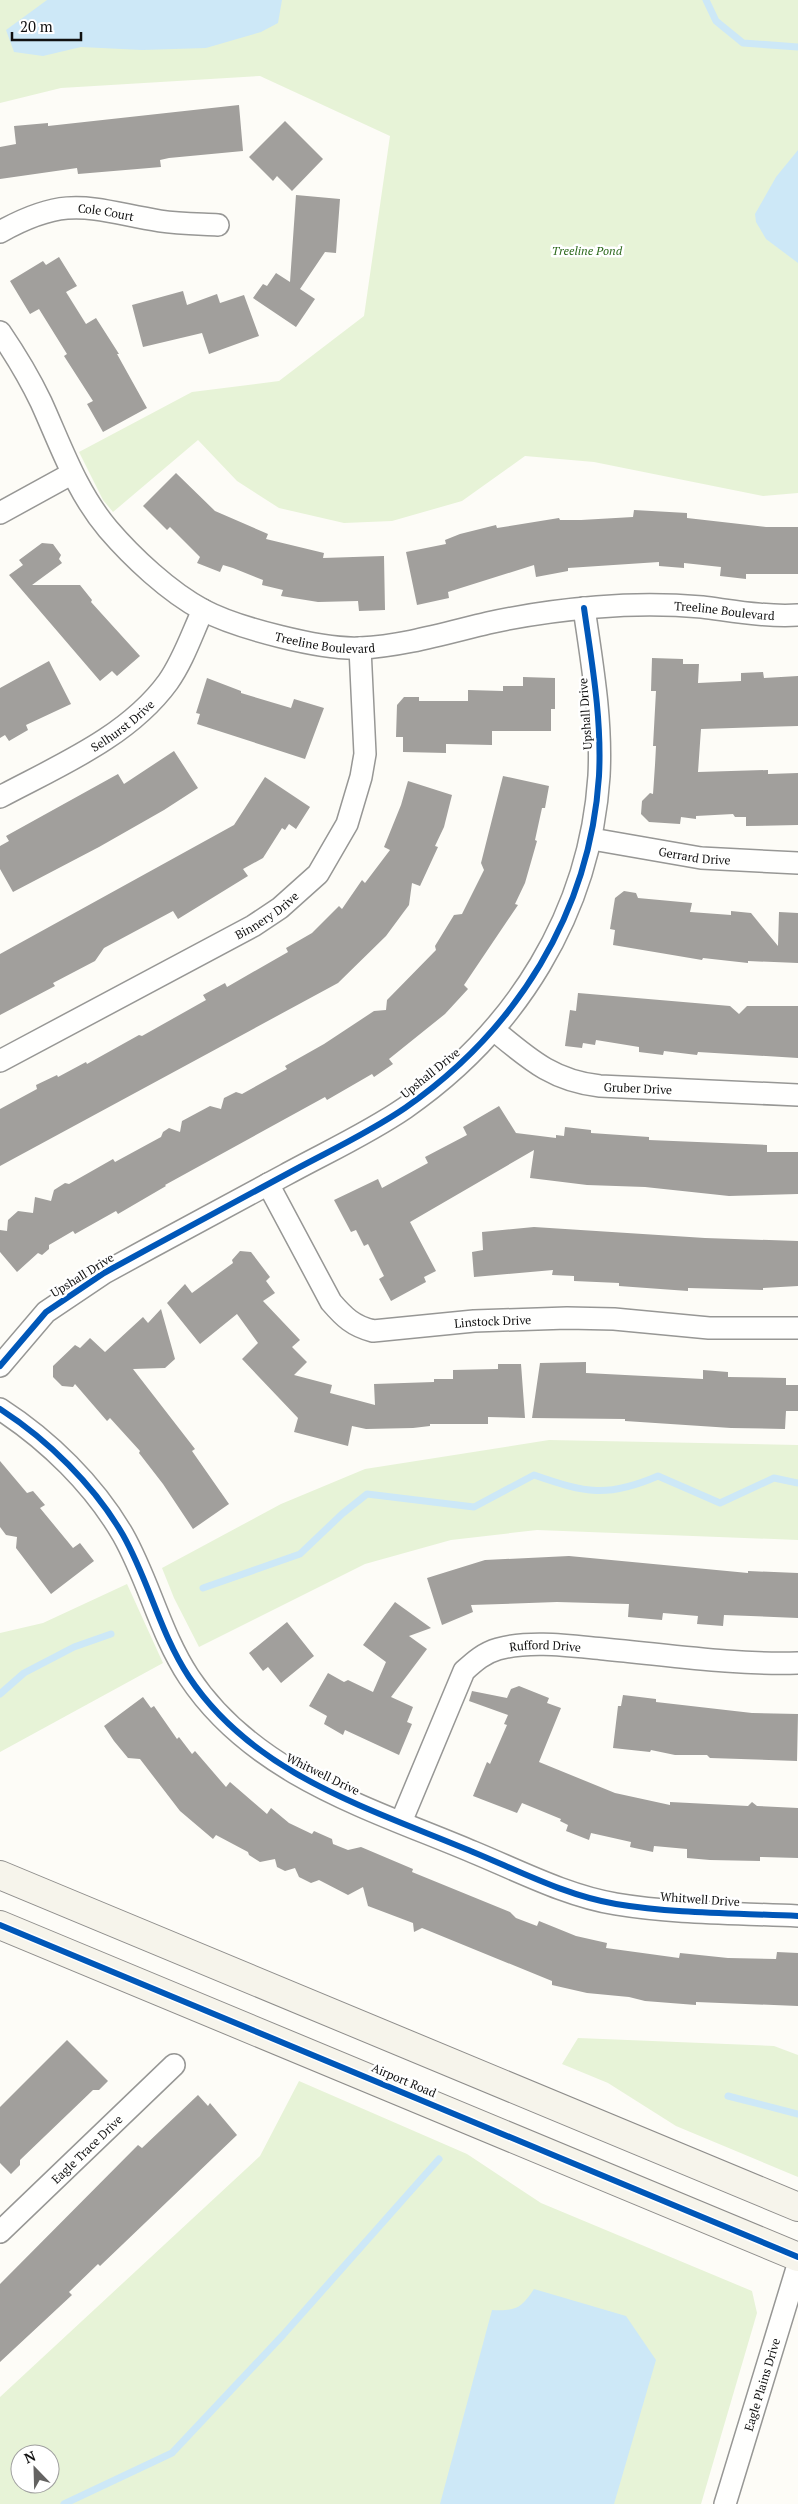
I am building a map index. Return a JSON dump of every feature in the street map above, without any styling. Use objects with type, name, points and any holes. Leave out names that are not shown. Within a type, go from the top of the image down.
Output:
[{"type":"main road","points":[[0,1875],[798,2207]]},
{"type":"main road","name":"Airport Road","points":[[0,1925],[798,2257]]},
{"type":"street","name":"Cole Court","points":[[0,232],[28,217],[64,207],[87,206],[161,221],[218,225]]},
{"type":"street","name":"Treeline Boulevard","points":[[0,332],[20,363],[41,402],[71,474],[90,505],[136,558],[203,610],[274,634],[307,642],[360,648],[438,635],[530,614],[584,608],[671,605],[762,615],[798,615]]},
{"type":"street","points":[[0,513],[71,474]]},
{"type":"street","name":"Upshall Drive","points":[[0,1366],[32,1327],[62,1299],[104,1273],[403,1109],[449,1074],[494,1030],[524,991],[550,947],[585,866],[592,839],[597,801],[600,746],[597,698],[584,608]]},
{"type":"street","name":"Selhurst Drive","points":[[0,797],[88,750],[136,716],[157,696],[169,680],[203,610]]},
{"type":"street","name":"Binnery Drive","points":[[0,1061],[253,926],[280,908],[318,874],[347,824],[361,777],[365,754],[360,648]]},
{"type":"street","name":"Gerrard Drive","points":[[592,839],[701,858],[798,863]]},
{"type":"street","name":"Gruber Drive","points":[[494,1030],[548,1071],[575,1083],[600,1086],[798,1095]]},
{"type":"street","name":"Linstock Drive","points":[[268,1184],[331,1302],[344,1317],[358,1327],[373,1330],[474,1321],[567,1318],[614,1319],[709,1328],[798,1328]]},
{"type":"street","name":"Whitwell Drive","points":[[0,1409],[27,1428],[59,1457],[105,1508],[123,1536],[158,1617],[188,1676],[229,1725],[273,1761],[292,1772],[401,1822],[526,1874],[596,1899],[661,1908],[798,1916]]},
{"type":"street","name":"Rufford Drive","points":[[401,1822],[464,1671],[480,1656],[498,1649],[518,1646],[576,1647],[737,1662],[798,1663]]},
{"type":"street","name":"Eagle Trace Drive","points":[[0,2232],[174,2065]]},
{"type":"street","name":"Eagle Plains Drive","points":[[725,2504],[798,2265]]},
{"type":"green space","name":"Treeline Pond","points":[[0,0],[798,0],[798,493],[763,496],[594,462],[525,456],[462,501],[392,521],[344,523],[279,508],[237,481],[198,440],[113,512],[103,500],[79,452],[192,392],[279,381],[364,316],[390,136],[260,76],[61,88],[0,103]]},
{"type":"green space","points":[[549,1440],[798,1445],[798,1540],[537,1530],[451,1540],[365,1564],[199,1647],[174,1598],[162,1568],[281,1504],[365,1469]]},
{"type":"green space","points":[[127,1584],[163,1663],[0,1752],[0,1633],[43,1623]]},
{"type":"green space","points":[[578,2038],[774,2046],[798,2055],[798,2177],[676,2126],[608,2083],[562,2064]]},
{"type":"green space","points":[[299,2081],[467,2154],[541,2203],[752,2291],[757,2313],[701,2504],[0,2504],[0,2397],[260,2156]]},
{"type":"water","points":[[47,0],[282,0],[278,23],[261,32],[206,48],[142,50],[81,47],[43,56],[14,52],[6,30]]},
{"type":"water","points":[[798,150],[798,263],[766,239],[756,222],[755,214],[776,177]]},
{"type":"water","points":[[534,2289],[626,2316],[656,2360],[614,2504],[440,2504],[492,2310],[512,2309],[521,2305]]},
{"type":"building","points":[[239,105],[243,151],[169,158],[160,160],[161,167],[78,174],[77,168],[0,179],[0,147],[16,144],[14,126],[48,123],[48,126]]},
{"type":"building","points":[[285,121],[323,159],[292,191],[277,176],[273,181],[249,157]]},
{"type":"building","points":[[296,195],[340,199],[336,253],[325,252],[300,289],[315,299],[296,327],[253,298],[263,284],[267,286],[276,273],[290,282]]},
{"type":"building","points":[[59,257],[77,286],[66,292],[86,324],[96,318],[119,354],[117,354],[147,408],[103,432],[87,404],[93,401],[64,356],[67,354],[39,309],[30,314],[10,281],[43,261],[46,265]]},
{"type":"building","points":[[183,291],[187,305],[217,294],[220,303],[244,295],[259,336],[209,354],[202,333],[143,347],[132,305]]},
{"type":"building","points":[[176,473],[215,511],[268,534],[266,539],[324,553],[323,558],[384,556],[385,610],[359,611],[358,601],[318,602],[281,596],[283,590],[262,585],[263,580],[233,568],[223,565],[220,572],[197,563],[200,557],[170,527],[167,530],[143,506]]},
{"type":"building","points":[[634,510],[687,513],[687,518],[766,527],[798,527],[798,574],[746,574],[746,579],[720,576],[721,567],[684,563],[684,568],[659,566],[659,562],[568,568],[568,571],[536,577],[534,565],[448,592],[449,598],[417,605],[406,552],[446,544],[445,540],[460,534],[496,525],[497,528],[559,518],[560,520],[581,520],[633,517]]},
{"type":"building","points":[[42,543],[53,544],[61,555],[59,559],[62,563],[32,585],[80,585],[92,600],[91,602],[140,656],[117,676],[112,671],[100,681],[9,575],[23,565],[19,560]]},
{"type":"building","points":[[652,658],[683,659],[683,664],[699,664],[698,683],[741,681],[741,673],[763,672],[764,678],[798,676],[798,726],[701,729],[698,772],[768,770],[768,774],[798,773],[798,825],[746,826],[746,817],[735,817],[733,814],[696,816],[696,819],[681,817],[680,824],[649,822],[641,814],[642,801],[650,793],[653,794],[656,746],[653,746],[656,691],[651,691]]},
{"type":"building","points":[[49,661],[71,704],[26,725],[28,730],[9,741],[5,735],[0,738],[0,688]]},
{"type":"building","points":[[523,677],[555,678],[555,709],[551,709],[551,731],[492,731],[492,745],[446,744],[446,753],[403,752],[403,737],[396,737],[397,705],[404,697],[419,697],[419,701],[468,701],[468,690],[503,691],[503,686],[523,686]]},
{"type":"building","points":[[207,678],[241,691],[241,693],[291,708],[294,699],[324,708],[305,759],[197,724],[200,714],[196,713]]},
{"type":"building","points":[[174,751],[198,788],[99,847],[13,892],[0,869],[0,846],[9,841],[6,836],[118,774],[124,784]]},
{"type":"building","points":[[503,776],[549,786],[545,808],[542,808],[535,840],[537,841],[525,883],[515,904],[518,905],[464,985],[468,989],[445,1014],[389,1059],[393,1064],[374,1077],[372,1074],[327,1100],[325,1097],[165,1185],[118,1214],[116,1211],[75,1234],[73,1231],[49,1245],[49,1249],[42,1255],[38,1253],[17,1272],[0,1252],[0,1230],[7,1231],[8,1220],[18,1211],[33,1213],[35,1197],[51,1201],[54,1190],[65,1183],[69,1184],[113,1159],[115,1162],[161,1137],[163,1132],[169,1128],[180,1132],[182,1121],[210,1106],[221,1109],[224,1098],[236,1092],[242,1094],[287,1069],[285,1066],[324,1044],[374,1011],[386,1010],[387,1000],[436,950],[435,946],[454,915],[462,914],[484,870],[481,863]]},
{"type":"building","points":[[265,777],[310,807],[296,829],[289,824],[285,830],[282,828],[263,858],[243,869],[248,876],[178,919],[173,911],[104,948],[95,961],[53,983],[55,986],[0,1015],[0,954],[234,825]]},
{"type":"building","points":[[408,781],[452,795],[444,827],[435,846],[438,847],[420,886],[412,883],[409,905],[386,936],[338,983],[0,1166],[0,1109],[37,1089],[36,1085],[57,1075],[58,1077],[86,1062],[87,1064],[206,1000],[203,995],[225,983],[227,987],[288,952],[286,948],[312,933],[339,906],[342,909],[362,880],[365,883],[390,850],[384,847],[401,805]]},
{"type":"building","points":[[624,891],[636,893],[638,898],[692,903],[690,912],[731,915],[731,911],[751,913],[778,946],[779,912],[798,913],[798,963],[748,961],[748,963],[703,958],[702,960],[613,945],[615,930],[610,929],[615,898]]},
{"type":"building","points":[[578,993],[730,1006],[739,1014],[747,1006],[798,1006],[798,1058],[698,1052],[697,1055],[664,1051],[663,1055],[639,1052],[639,1047],[596,1040],[595,1045],[583,1043],[582,1048],[565,1046],[570,1010],[576,1011]]},
{"type":"building","points":[[499,1106],[516,1133],[556,1138],[556,1135],[564,1136],[565,1127],[591,1130],[591,1133],[649,1137],[649,1140],[767,1145],[767,1152],[798,1152],[798,1194],[729,1196],[645,1187],[587,1185],[530,1178],[534,1150],[410,1222],[436,1271],[424,1277],[426,1282],[391,1301],[379,1279],[384,1276],[368,1244],[364,1246],[356,1230],[351,1232],[334,1200],[378,1179],[382,1188],[428,1163],[425,1157],[467,1135],[463,1127]]},
{"type":"building","points":[[534,1227],[705,1238],[798,1241],[798,1286],[763,1288],[763,1290],[688,1288],[688,1291],[619,1286],[619,1283],[574,1281],[574,1276],[552,1275],[553,1270],[474,1277],[472,1252],[483,1250],[482,1232]]},
{"type":"building","points":[[240,1251],[251,1252],[270,1277],[266,1281],[275,1293],[263,1301],[300,1340],[292,1347],[307,1362],[294,1375],[332,1385],[330,1393],[375,1405],[374,1384],[434,1382],[434,1379],[453,1379],[453,1370],[498,1369],[498,1364],[521,1364],[525,1418],[488,1417],[488,1424],[430,1424],[430,1426],[413,1428],[366,1429],[352,1426],[348,1446],[294,1432],[298,1418],[242,1359],[258,1343],[237,1314],[200,1344],[167,1303],[185,1284],[192,1293],[233,1263],[232,1260]]},
{"type":"building","points":[[161,1309],[175,1359],[165,1368],[133,1369],[195,1449],[192,1451],[229,1504],[193,1529],[163,1484],[139,1453],[140,1451],[110,1418],[107,1421],[75,1384],[73,1387],[62,1386],[53,1377],[53,1366],[75,1345],[80,1348],[90,1338],[105,1352],[143,1317],[148,1323]]},
{"type":"building","points":[[586,1362],[586,1373],[703,1379],[703,1370],[728,1372],[728,1377],[786,1378],[786,1385],[798,1385],[798,1411],[786,1411],[785,1429],[731,1428],[625,1421],[625,1419],[532,1418],[540,1363]]},
{"type":"building","points":[[0,1461],[27,1493],[33,1491],[45,1505],[40,1508],[73,1548],[80,1543],[94,1561],[51,1594],[16,1548],[17,1537],[6,1535],[0,1527]]},
{"type":"building","points":[[569,1556],[748,1573],[748,1571],[798,1573],[798,1618],[724,1615],[723,1626],[697,1624],[698,1616],[663,1613],[662,1620],[628,1617],[629,1604],[557,1602],[471,1605],[473,1612],[442,1625],[427,1578],[485,1560]]},
{"type":"building","points":[[395,1602],[431,1628],[409,1636],[427,1649],[391,1697],[413,1707],[407,1722],[412,1724],[399,1755],[345,1730],[343,1735],[324,1724],[327,1716],[309,1706],[328,1673],[344,1682],[348,1680],[373,1692],[386,1662],[363,1645]]},
{"type":"building","points":[[287,1622],[314,1656],[281,1683],[268,1667],[263,1671],[249,1653]]},
{"type":"building","points":[[519,1686],[549,1698],[547,1703],[561,1708],[539,1762],[615,1793],[670,1805],[670,1802],[748,1806],[752,1802],[757,1806],[798,1808],[798,1858],[760,1857],[760,1861],[710,1860],[687,1858],[687,1849],[654,1846],[653,1852],[630,1847],[631,1842],[591,1833],[589,1840],[566,1831],[568,1825],[560,1821],[561,1819],[522,1803],[517,1813],[473,1796],[487,1762],[490,1764],[507,1725],[504,1724],[508,1715],[469,1701],[472,1691],[507,1698],[511,1689]]},
{"type":"building","points":[[623,1695],[656,1699],[656,1702],[752,1713],[798,1714],[797,1761],[710,1758],[707,1755],[675,1755],[651,1750],[650,1752],[613,1748],[618,1706],[621,1706]]},
{"type":"building","points":[[143,1697],[151,1708],[154,1706],[177,1739],[179,1737],[192,1754],[195,1751],[226,1787],[230,1782],[267,1814],[271,1808],[289,1823],[312,1834],[314,1831],[332,1839],[333,1844],[348,1850],[361,1847],[413,1869],[412,1872],[510,1912],[516,1918],[537,1926],[539,1921],[576,1936],[607,1943],[606,1948],[679,1958],[680,1953],[728,1958],[776,1959],[777,1952],[798,1953],[798,2006],[696,2002],[696,2005],[645,2001],[629,1997],[587,1993],[552,1985],[552,1981],[422,1928],[414,1932],[413,1923],[368,1906],[363,1887],[348,1895],[319,1880],[311,1883],[299,1877],[295,1868],[285,1871],[277,1867],[275,1859],[260,1862],[249,1855],[248,1852],[216,1835],[213,1839],[180,1811],[140,1759],[128,1758],[114,1741],[104,1726]]},
{"type":"building","points":[[67,2040],[108,2081],[99,2090],[93,2090],[20,2160],[20,2165],[11,2174],[0,2163],[0,2107]]},
{"type":"building","points":[[198,2095],[208,2106],[210,2103],[237,2135],[100,2266],[98,2264],[69,2292],[72,2295],[0,2362],[0,2284],[138,2145],[142,2148]]},
{"type":"waterway","points":[[706,0],[716,21],[743,43],[798,47]]},
{"type":"waterway","points":[[203,1588],[300,1554],[342,1514],[367,1494],[474,1507],[534,1475],[568,1486],[596,1490],[624,1488],[658,1476],[720,1503],[774,1478],[798,1483]]},
{"type":"waterway","points":[[0,1694],[24,1673],[74,1647],[111,1634]]},
{"type":"waterway","points":[[728,2096],[798,2114]]},
{"type":"waterway","points":[[64,2504],[172,2453],[283,2335],[439,2159]]},
{"type":"cycle path","points":[[0,1366],[46,1312],[104,1273],[361,1135],[405,1108],[445,1077],[481,1043],[513,1005],[540,964],[563,921],[580,875],[593,826],[600,755],[596,692],[584,608]]},
{"type":"cycle path","points":[[0,1409],[52,1449],[84,1481],[123,1535],[140,1570],[170,1643],[189,1677],[216,1711],[246,1740],[281,1764],[355,1804],[543,1882],[579,1895],[616,1904],[661,1910],[798,1916]]},
{"type":"cycle path","points":[[0,1925],[798,2257]]}]
